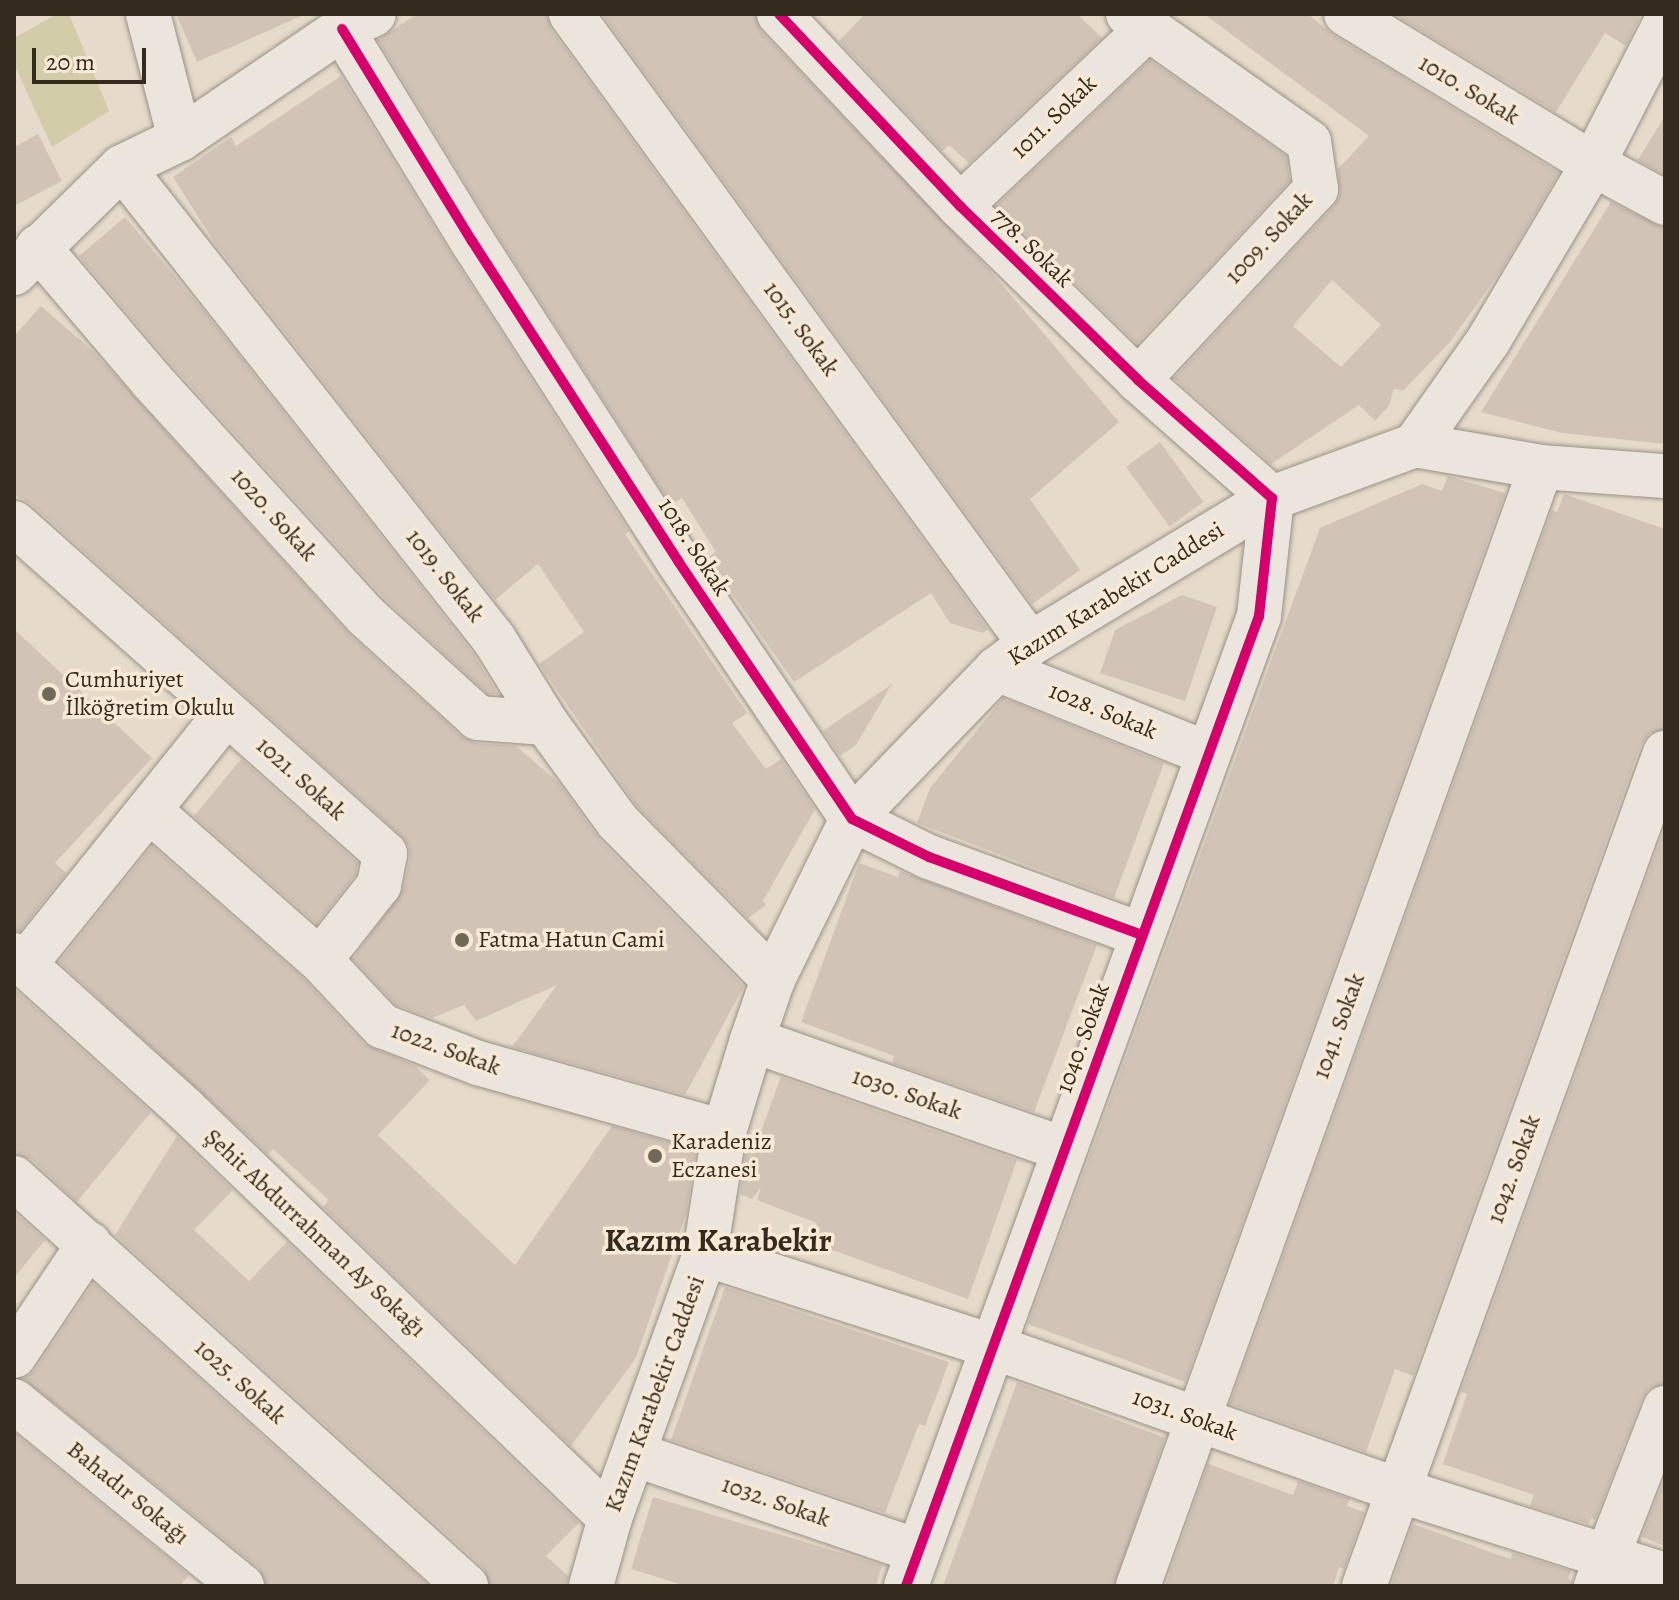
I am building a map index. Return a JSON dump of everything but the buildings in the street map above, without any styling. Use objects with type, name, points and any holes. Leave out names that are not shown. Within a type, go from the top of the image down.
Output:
[{"type":"street","points":[[148,14],[180,139]]},
{"type":"street","name":"1015. Sokak","points":[[571,14],[1014,656]]},
{"type":"street","name":"1010. Sokak","points":[[1346,14],[1593,164],[1665,203]]},
{"type":"street","name":"778. Sokak","points":[[798,21],[960,206],[1138,380],[1272,498]]},
{"type":"street","name":"1011. Sokak","points":[[960,206],[1138,21]]},
{"type":"street","name":"1009. Sokak","points":[[1138,21],[1309,142],[1316,189],[1138,380]]},
{"type":"street","points":[[26,260],[122,167],[180,139],[358,22]]},
{"type":"street","name":"1018. Sokak","points":[[358,22],[472,241],[661,534],[852,819],[929,857],[1142,935]]},
{"type":"street","points":[[1665,24],[1593,164],[1488,341],[1415,445],[1541,467],[1665,476]]},
{"type":"street","name":"1019. Sokak","points":[[122,167],[494,639],[546,723],[618,822],[773,979]]},
{"type":"street","name":"1020. Sokak","points":[[26,260],[152,381],[366,616],[478,718],[546,723]]},
{"type":"street","name":"Kazım Karabekir Caddesi","points":[[591,1586],[610,1518],[705,1254],[724,1132],[752,1040],[773,979],[852,819],[1014,656],[1272,498],[1415,445]]},
{"type":"street","name":"1041. Sokak","points":[[1138,1586],[1541,467]]},
{"type":"street","name":"1040. Sokak","points":[[912,1568],[1259,616],[1272,498]]},
{"type":"street","name":"1021. Sokak","points":[[14,523],[385,854],[379,885],[320,960]]},
{"type":"street","name":"1028. Sokak","points":[[1014,656],[1208,754]]},
{"type":"street","points":[[19,959],[149,810],[227,713]]},
{"type":"street","name":"1042. Sokak","points":[[1364,1586],[1665,753]]},
{"type":"street","name":"1022. Sokak","points":[[149,810],[320,960],[382,1026],[478,1063],[724,1132]]},
{"type":"street","name":"Şehit Abdurrahman Ay Sokağı","points":[[19,959],[185,1109],[610,1518]]},
{"type":"street","name":"1030. Sokak","points":[[752,1040],[1063,1149]]},
{"type":"street","name":"1025. Sokak","points":[[14,1178],[466,1586]]},
{"type":"street","points":[[14,1356],[89,1244]]},
{"type":"street","name":"1031. Sokak","points":[[705,1254],[991,1346],[1398,1490],[1602,1570],[1665,1575]]},
{"type":"street","name":"Bahadır Sokağı","points":[[14,1401],[242,1586]]},
{"type":"street","points":[[1602,1570],[1665,1408]]},
{"type":"street","name":"1032. Sokak","points":[[634,1454],[912,1568]]},
{"type":"shaded area","points":[[57,14],[69,14],[109,111],[52,147],[14,64],[14,38]]},
{"type":"cycle path","points":[[779,14],[960,206],[1138,380],[1272,498],[1259,616],[906,1586]]},
{"type":"cycle path","points":[[342,29],[472,241],[678,561],[852,819],[929,857],[1142,935]]},
{"type":"place","name":"Cumhuriyet İlköğretim Okulu","points":[[49,694]]},
{"type":"place","name":"Fatma Hatun Cami","points":[[462,940]]},
{"type":"place","name":"Karadeniz Eczanesi","points":[[655,1156]]},
{"type":"district","name":"Kazım Karabekir","points":[[718,1240]]}]
